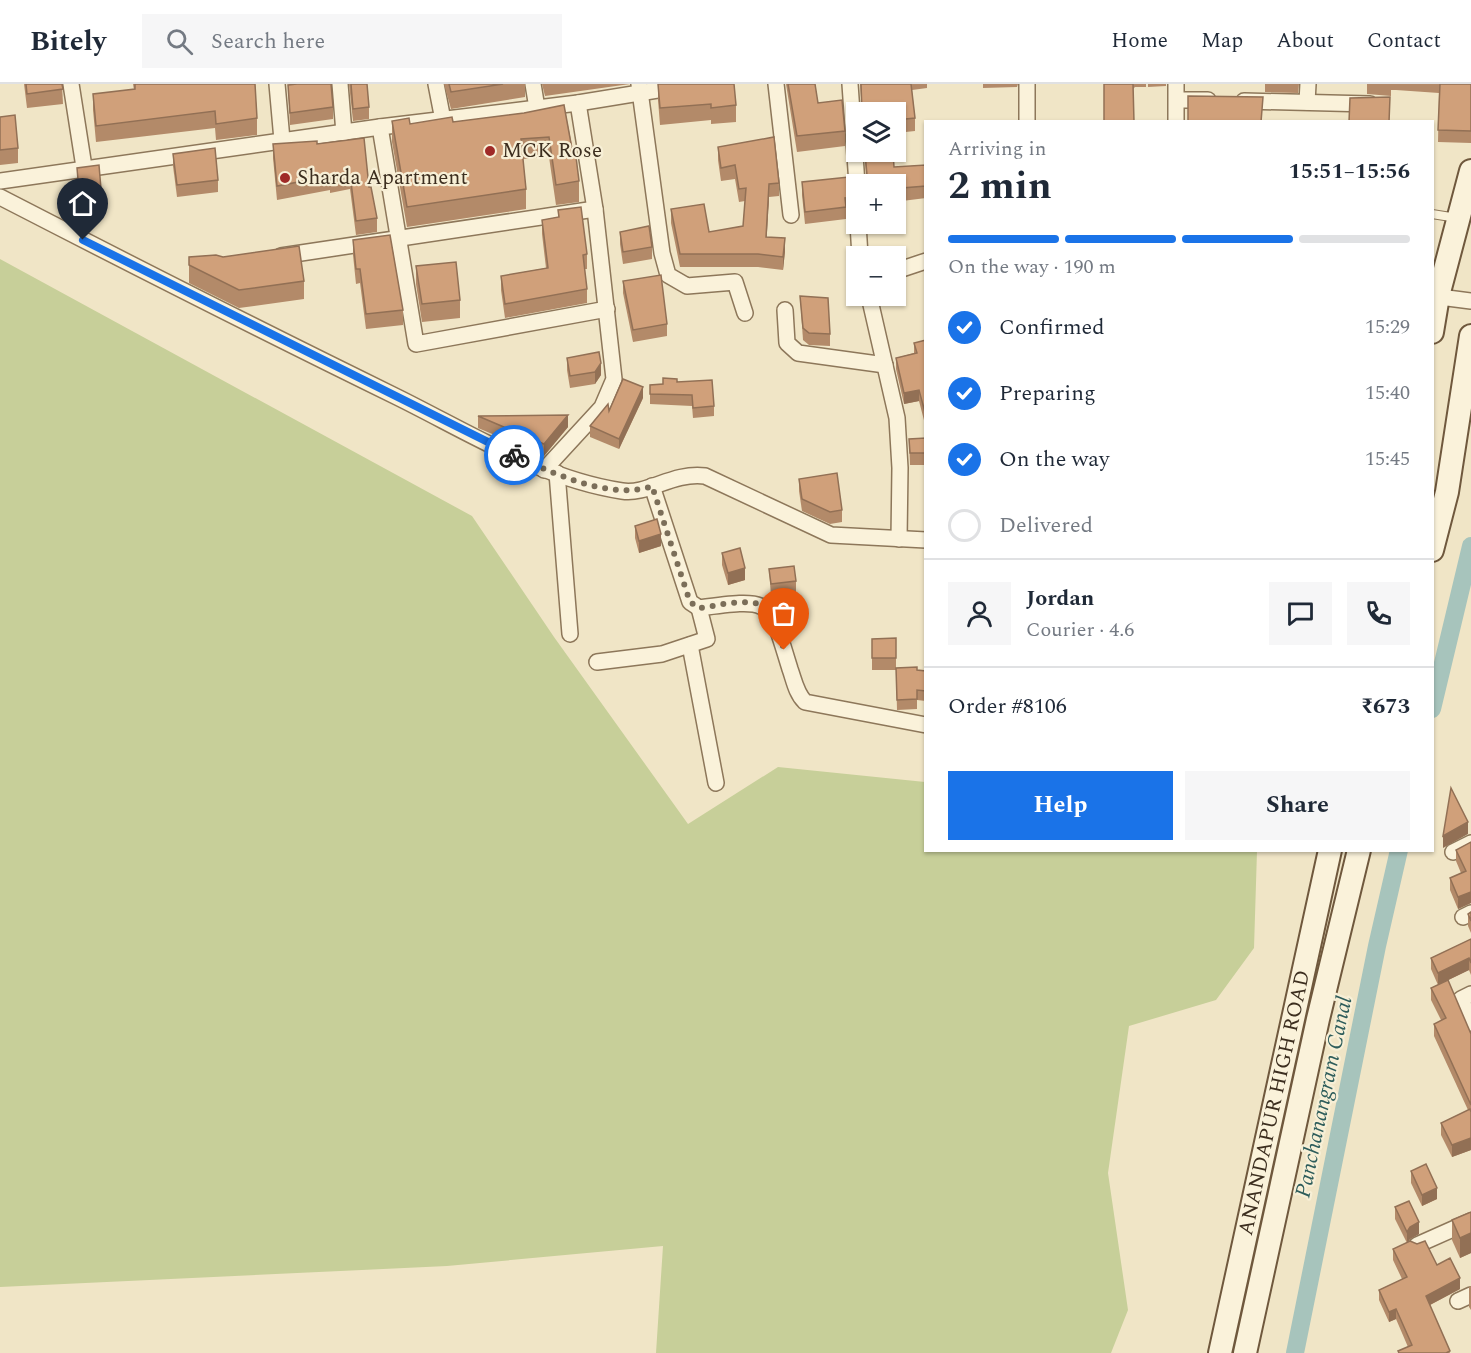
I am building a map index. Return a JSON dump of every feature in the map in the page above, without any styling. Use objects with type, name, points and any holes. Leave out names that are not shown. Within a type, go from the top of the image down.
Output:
[{"type":"main road","points":[[1435,296],[1471,171]]},
{"type":"main road","points":[[1434,535],[1440,490],[1471,336]]},
{"type":"main road","name":"ANANDAPUR HIGH ROAD","points":[[1220,1353],[1330,852]]},
{"type":"main road","name":"ANANDAPUR HIGH ROAD","points":[[1245,1353],[1318,1019],[1359,852]]},
{"type":"street","points":[[71,84],[84,167]]},
{"type":"street","points":[[277,84],[282,140]]},
{"type":"street","points":[[340,84],[344,133]]},
{"type":"street","points":[[436,84],[443,120]]},
{"type":"street","points":[[533,84],[537,108]]},
{"type":"street","points":[[0,182],[84,167],[578,103],[639,88],[694,84]]},
{"type":"street","points":[[776,84],[792,215]]},
{"type":"street","points":[[850,84],[856,174]]},
{"type":"street","points":[[1027,84],[1027,120]]},
{"type":"street","points":[[1307,102],[1308,84]]},
{"type":"street","points":[[639,88],[662,253],[668,275],[687,286],[735,282],[745,313]]},
{"type":"street","points":[[1176,120],[1176,92],[1307,102],[1385,104]]},
{"type":"street","points":[[570,634],[550,471],[609,395],[614,379],[595,209],[578,103]]},
{"type":"street","points":[[380,127],[416,344],[607,309]]},
{"type":"street","points":[[0,197],[207,304],[550,471],[625,492],[688,474],[705,476],[831,535],[924,540]]},
{"type":"street","points":[[267,258],[595,209]]},
{"type":"street","points":[[906,268],[924,262]]},
{"type":"street","points":[[1435,296],[1471,301]]},
{"type":"street","points":[[871,306],[897,418],[900,468],[899,539]]},
{"type":"street","points":[[785,310],[787,343],[798,353],[885,365]]},
{"type":"street","points":[[652,486],[690,602],[699,608],[736,603],[760,604],[772,613],[796,688],[805,702],[924,725]]},
{"type":"street","points":[[597,662],[662,654],[707,639],[699,608]]},
{"type":"street","points":[[690,645],[716,783]]},
{"type":"street","points":[[1453,852],[1471,843]]},
{"type":"street","points":[[1471,994],[1461,999],[1471,1023]]},
{"type":"street","points":[[1417,1245],[1471,1221]]},
{"type":"lane","points":[[1434,214],[1459,218]]},
{"type":"green space","points":[[0,259],[472,516],[554,637],[688,824],[778,767],[924,782],[924,852],[1257,852],[1254,948],[1216,1000],[1129,1026],[1108,1173],[1128,1310],[1111,1353],[656,1353],[663,1246],[447,1266],[0,1287]]},
{"type":"building","points":[[26,84],[62,84],[63,89],[27,94]]},
{"type":"building","points":[[135,84],[255,84],[257,118],[216,124],[215,111],[96,126],[93,94],[135,89]]},
{"type":"building","points":[[331,84],[333,107],[290,113],[288,85]]},
{"type":"building","points":[[351,84],[367,84],[369,107],[353,109]]},
{"type":"building","points":[[449,84],[503,84],[451,92]]},
{"type":"building","points":[[658,84],[734,84],[736,105],[711,108],[711,104],[660,108]]},
{"type":"building","points":[[788,84],[815,84],[818,103],[842,100],[845,131],[797,136]]},
{"type":"building","points":[[861,84],[911,84],[915,118],[906,119],[906,102],[862,102]]},
{"type":"building","points":[[1104,84],[1133,84],[1134,120],[1104,120]]},
{"type":"building","points":[[1440,84],[1471,84],[1471,131],[1438,130]]},
{"type":"building","points":[[1188,96],[1263,97],[1261,120],[1188,120]]},
{"type":"building","points":[[1390,97],[1389,120],[1349,120],[1350,98]]},
{"type":"building","points":[[564,105],[572,149],[575,149],[579,181],[556,185],[549,137],[521,139],[526,189],[407,207],[392,121],[409,118],[410,124],[452,117],[453,122],[524,113]]},
{"type":"building","points":[[15,115],[18,148],[0,150],[0,117]]},
{"type":"building","points":[[774,137],[779,183],[769,184],[766,237],[785,238],[783,257],[758,254],[680,254],[671,209],[704,204],[709,232],[743,226],[746,188],[739,189],[735,165],[721,168],[718,147]]},
{"type":"building","points":[[364,138],[369,187],[371,187],[377,218],[356,221],[350,175],[330,179],[330,176],[277,186],[273,144],[317,141],[317,144]]},
{"type":"building","points":[[215,148],[218,180],[177,185],[173,154]]},
{"type":"building","points":[[866,162],[894,162],[894,167],[924,165],[924,186],[906,188],[906,174],[867,174]]},
{"type":"building","points":[[99,165],[102,201],[80,203],[77,168]]},
{"type":"building","points":[[846,177],[846,207],[805,212],[802,182]]},
{"type":"building","points":[[581,207],[587,254],[583,255],[587,289],[505,304],[501,276],[548,268],[542,220],[559,217],[558,210]]},
{"type":"building","points":[[649,226],[652,247],[623,252],[620,232]]},
{"type":"building","points":[[390,235],[403,310],[366,314],[360,269],[356,269],[353,240]]},
{"type":"building","points":[[299,246],[304,281],[239,290],[189,265],[189,257],[216,255],[223,257]]},
{"type":"building","points":[[456,262],[460,300],[422,304],[416,266]]},
{"type":"building","points":[[661,275],[667,324],[633,330],[623,281]]},
{"type":"building","points":[[800,296],[828,298],[830,334],[809,333],[803,328]]},
{"type":"building","points":[[924,340],[924,409],[919,390],[904,393],[896,358],[917,353],[914,343]]},
{"type":"building","points":[[599,352],[601,363],[595,372],[570,376],[567,358]]},
{"type":"building","points":[[663,378],[677,379],[677,382],[712,380],[714,406],[693,408],[692,395],[650,394],[650,385],[663,384]]},
{"type":"building","points":[[623,379],[643,387],[619,439],[590,426],[608,404],[609,411]]},
{"type":"building","points":[[568,415],[544,444],[478,416]]},
{"type":"building","points":[[924,438],[924,453],[910,453],[909,439]]},
{"type":"building","points":[[837,473],[842,510],[830,512],[802,499],[799,479]]},
{"type":"building","points":[[657,519],[661,534],[639,541],[635,526]]},
{"type":"building","points":[[740,548],[745,568],[728,573],[722,553]]},
{"type":"building","points":[[794,566],[796,581],[771,584],[769,569]]},
{"type":"building","points":[[896,638],[896,658],[872,658],[872,639]]},
{"type":"building","points":[[917,667],[917,670],[924,671],[924,691],[917,690],[917,699],[897,700],[896,668]]},
{"type":"building","points":[[1451,788],[1468,822],[1443,836]]},
{"type":"building","points":[[1471,842],[1471,892],[1458,897],[1450,878],[1466,871],[1456,850]]},
{"type":"building","points":[[1471,939],[1471,963],[1469,958],[1438,973],[1431,958]]},
{"type":"building","points":[[1448,980],[1471,1034],[1471,1105],[1434,1024],[1446,1018],[1431,988]]},
{"type":"building","points":[[1470,1109],[1471,1138],[1452,1145],[1441,1123]]},
{"type":"building","points":[[1426,1164],[1437,1188],[1422,1195],[1411,1171]]},
{"type":"building","points":[[1409,1201],[1419,1222],[1410,1227],[1407,1232],[1395,1207]]},
{"type":"building","points":[[1471,1212],[1471,1233],[1460,1238],[1452,1220]]},
{"type":"building","points":[[1410,1241],[1417,1244],[1425,1241],[1437,1265],[1450,1258],[1460,1278],[1426,1296],[1450,1351],[1446,1353],[1399,1353],[1398,1351],[1412,1345],[1396,1309],[1389,1312],[1379,1290],[1407,1277],[1393,1249]]},
{"type":"waterway","name":"Panchanangram Canal","points":[[1434,701],[1471,546]]},
{"type":"waterway","name":"Panchanangram Canal","points":[[1295,1353],[1377,946],[1399,852]]},
{"type":"way so far","points":[[514,455],[544,470],[599,487],[625,492],[652,486],[690,602],[699,608],[736,603],[760,604],[772,613],[784,650]]},
{"type":"place","name":"MCK Rose","points":[[490,151]]},
{"type":"place","name":"Sharda Apartment","points":[[285,178]]},
{"type":"route","points":[[83,240],[207,304],[514,455]]}]
